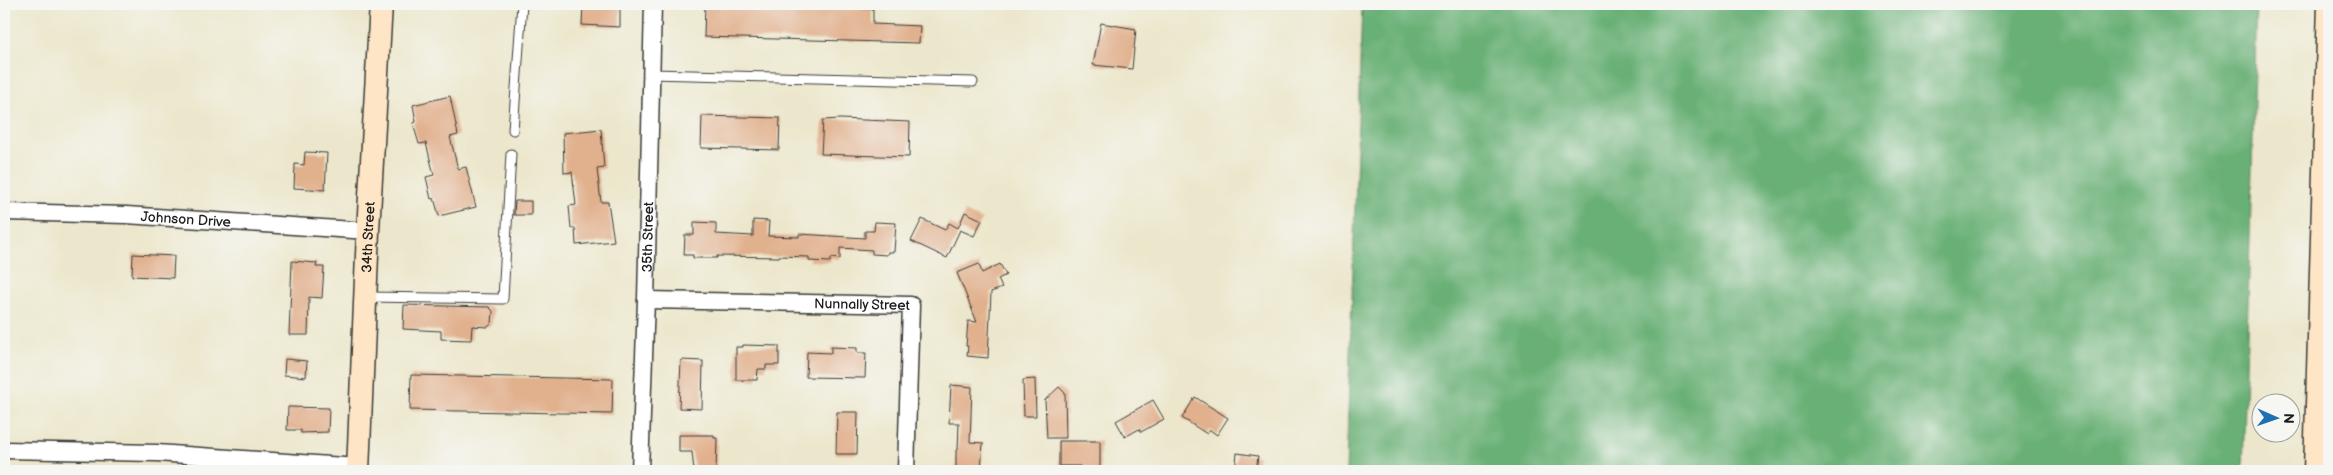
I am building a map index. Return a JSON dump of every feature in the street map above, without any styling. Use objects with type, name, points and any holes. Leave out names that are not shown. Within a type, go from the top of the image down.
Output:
[{"type":"street","name":"34th Street","points":[[358,469],[368,232],[381,4]]},
{"type":"street","name":"35th Street","points":[[640,471],[653,4]]},
{"type":"street","points":[[2315,471],[2324,326],[2329,4]]},
{"type":"street","name":"Johnson Drive","points":[[4,212],[126,215],[368,232]]},
{"type":"street","name":"Nunnally Street","points":[[646,300],[912,305],[906,471]]},
{"type":"street","points":[[4,450],[157,453],[358,469]]},
{"type":"lane","points":[[512,130],[522,4]]},
{"type":"lane","points":[[651,74],[973,82]]},
{"type":"lane","points":[[366,296],[503,300],[511,154]]},
{"type":"green space","points":[[1362,4],[2257,4],[2243,471],[1346,471]]},
{"type":"building","points":[[583,4],[620,4],[620,27],[582,25]]},
{"type":"building","points":[[705,4],[873,9],[873,24],[920,26],[919,43],[704,37]]},
{"type":"building","points":[[1101,23],[1136,29],[1132,69],[1093,65]]},
{"type":"building","points":[[450,96],[458,135],[450,137],[458,169],[466,167],[476,207],[439,216],[434,198],[431,199],[426,177],[434,175],[426,143],[419,144],[413,123],[416,122],[413,105]]},
{"type":"building","points":[[702,116],[780,118],[779,150],[701,148]]},
{"type":"building","points":[[823,120],[910,122],[909,157],[821,154]]},
{"type":"building","points":[[601,129],[604,168],[597,169],[601,202],[608,202],[614,241],[576,245],[575,228],[571,228],[569,206],[576,205],[572,172],[564,173],[563,133]]},
{"type":"building","points":[[305,152],[327,153],[325,190],[294,188],[295,164],[304,165]]},
{"type":"building","points":[[515,201],[531,201],[531,215],[514,215]]},
{"type":"building","points":[[965,212],[982,220],[974,236],[960,230],[947,258],[911,241],[922,219],[945,230],[949,223],[958,228]]},
{"type":"building","points":[[753,220],[769,221],[768,236],[799,237],[799,234],[865,238],[865,231],[874,231],[875,222],[896,223],[894,252],[888,252],[887,255],[872,254],[872,250],[840,248],[840,259],[831,258],[830,262],[809,261],[809,257],[717,256],[717,258],[693,258],[693,255],[684,255],[685,235],[694,235],[694,222],[716,223],[716,234],[753,236]]},
{"type":"building","points":[[133,254],[174,256],[173,278],[132,276]]},
{"type":"building","points":[[292,261],[317,263],[316,267],[324,267],[322,298],[309,297],[308,335],[289,335]]},
{"type":"building","points":[[979,264],[982,273],[1000,264],[1006,275],[998,279],[1002,288],[991,292],[988,358],[967,356],[968,321],[977,322],[957,273]]},
{"type":"building","points":[[404,305],[489,307],[493,311],[492,323],[488,327],[472,326],[471,340],[441,339],[441,331],[403,329]]},
{"type":"building","points":[[743,345],[779,346],[779,365],[766,365],[766,369],[758,369],[757,380],[736,380],[736,347],[743,347]]},
{"type":"building","points":[[831,347],[857,348],[857,353],[866,353],[865,378],[806,377],[807,352],[831,353]]},
{"type":"building","points":[[285,359],[307,361],[306,377],[284,375]]},
{"type":"building","points":[[681,360],[703,361],[702,409],[679,408]]},
{"type":"building","points":[[411,375],[613,379],[612,414],[410,410]]},
{"type":"building","points":[[1035,379],[1036,416],[1024,416],[1023,380]]},
{"type":"building","points":[[951,385],[972,387],[970,442],[983,443],[981,471],[956,471],[959,423],[949,423]]},
{"type":"building","points":[[1059,387],[1065,393],[1066,438],[1047,438],[1045,400]]},
{"type":"building","points":[[1195,397],[1228,418],[1217,435],[1210,430],[1207,434],[1182,418]]},
{"type":"building","points":[[1153,400],[1164,419],[1141,432],[1139,429],[1125,437],[1116,421]]},
{"type":"building","points":[[288,407],[329,408],[328,432],[301,433],[301,430],[287,430]]},
{"type":"building","points":[[837,412],[858,412],[857,454],[836,454]]},
{"type":"building","points":[[679,435],[714,435],[714,438],[717,438],[716,471],[694,471],[692,452],[679,452]]},
{"type":"building","points":[[1059,441],[1100,441],[1100,471],[1080,471],[1080,466],[1059,466]]},
{"type":"building","points":[[1237,453],[1258,456],[1256,471],[1235,471]]}]
